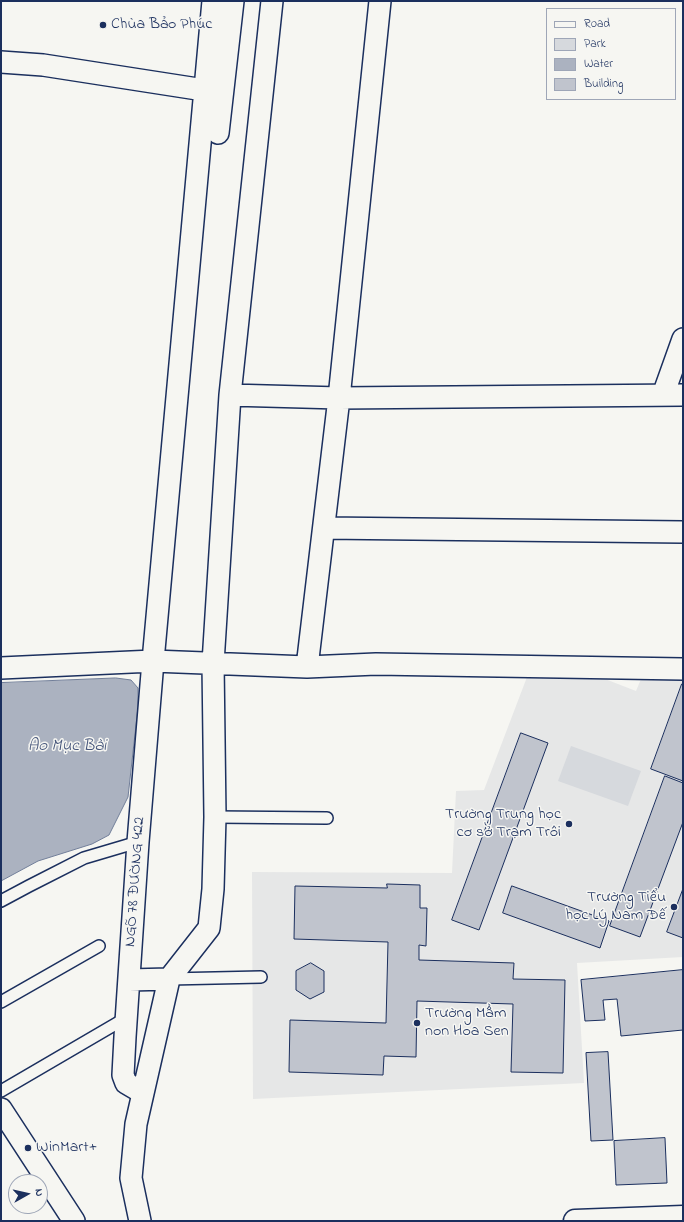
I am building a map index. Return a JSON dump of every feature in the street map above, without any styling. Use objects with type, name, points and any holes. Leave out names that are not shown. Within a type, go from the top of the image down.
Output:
[{"type":"main road","points":[[575,1221],[683,1217]]},
{"type":"street","name":"NGÕ 78 ĐƯỜNG 422","points":[[143,1093],[126,1083],[123,1075],[126,1018],[138,842],[153,660],[213,1]]},
{"type":"street","points":[[218,133],[233,1]]},
{"type":"street","points":[[140,1221],[131,1178],[136,1124],[169,979],[209,928],[213,889],[215,816],[213,663],[230,395],[272,1]]},
{"type":"street","points":[[307,667],[339,398],[380,1]]},
{"type":"street","points":[[1,62],[43,65],[204,90]]},
{"type":"street","points":[[230,395],[339,398],[673,395],[683,338]]},
{"type":"street","points":[[324,528],[683,532]]},
{"type":"street","points":[[1,668],[153,660],[307,667],[376,664],[683,668]]},
{"type":"street","points":[[129,980],[169,979]]},
{"type":"street","points":[[1,1105],[74,1221]]},
{"type":"lane","points":[[215,816],[327,818]]},
{"type":"lane","points":[[1,902],[84,858],[138,842]]},
{"type":"lane","points":[[1,1002],[99,946]]},
{"type":"lane","points":[[169,979],[261,977]]},
{"type":"lane","points":[[1,1105],[126,1018]]},
{"type":"shaded area","points":[[527,677],[605,679],[636,691],[641,679],[683,680],[683,957],[577,963],[584,1083],[253,1099],[252,872],[452,873],[456,791],[484,790]]},
{"type":"green space","points":[[571,746],[641,771],[628,806],[558,781]]},
{"type":"water","name":"Ao Mục Bài","points":[[116,678],[131,680],[138,688],[138,707],[128,797],[109,835],[92,844],[38,861],[1,881],[1,683]]},
{"type":"building","points":[[683,684],[683,781],[651,769]]},
{"type":"building","points":[[521,733],[548,743],[479,930],[452,920]]},
{"type":"building","points":[[665,776],[683,783],[683,822],[640,937],[610,926]]},
{"type":"building","points":[[387,884],[420,885],[420,908],[427,908],[426,946],[419,945],[419,960],[514,963],[513,979],[565,980],[563,1073],[511,1072],[513,1004],[417,1001],[416,1057],[384,1056],[383,1075],[289,1072],[290,1020],[386,1023],[388,942],[294,939],[295,886],[387,888]]},
{"type":"building","points":[[512,886],[609,921],[600,948],[503,913]]},
{"type":"building","points":[[683,889],[683,938],[667,932]]},
{"type":"building","points":[[311,963],[324,971],[324,992],[310,999],[296,990],[296,971]]},
{"type":"building","points":[[683,970],[683,1030],[621,1036],[617,999],[603,1000],[605,1020],[585,1021],[581,980]]},
{"type":"building","points":[[608,1052],[613,1140],[591,1141],[586,1053]]},
{"type":"building","points":[[665,1138],[667,1183],[616,1185],[614,1141]]},
{"type":"place","name":"Chùa Bảo Phúc","points":[[103,25]]},
{"type":"place","name":"Trường Trung học cơ sở Trạm Trôi","points":[[569,824]]},
{"type":"place","name":"Trường Tiểu học Lý Nam Đế","points":[[674,907]]},
{"type":"place","name":"Trường Mầm non Hoa Sen","points":[[417,1023]]},
{"type":"place","name":"WinMart+","points":[[28,1148]]}]
